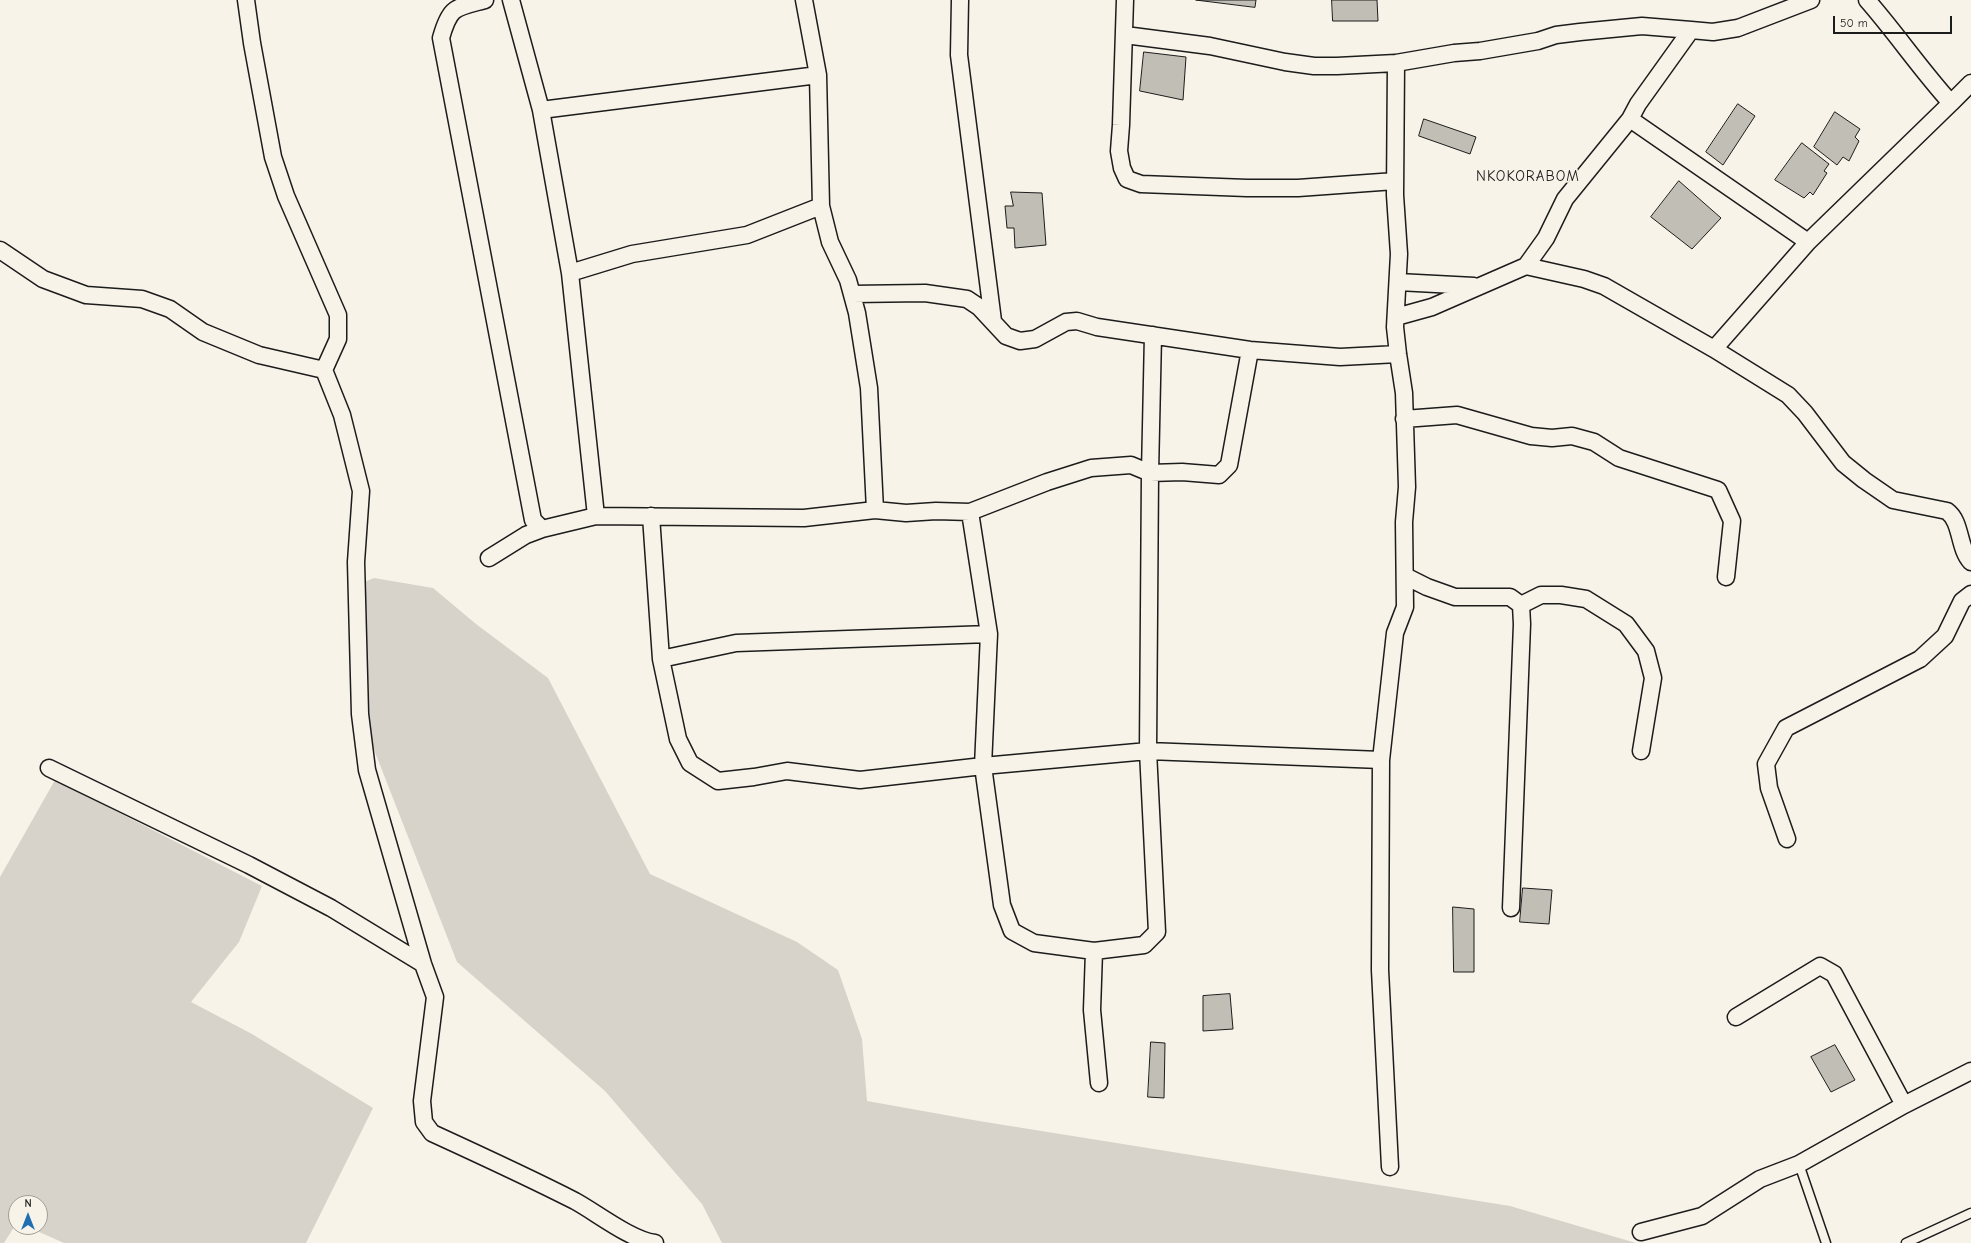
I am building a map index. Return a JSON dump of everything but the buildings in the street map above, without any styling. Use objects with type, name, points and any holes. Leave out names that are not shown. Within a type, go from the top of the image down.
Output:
[{"type":"street","points":[[246,0],[252,42],[273,157],[286,196],[338,316],[338,339],[324,370],[342,415],[361,491],[356,562],[360,714],[368,770],[423,964],[435,997],[422,1101],[424,1122],[432,1133],[576,1202],[623,1230],[648,1242],[655,1243]]},
{"type":"street","points":[[485,0],[456,8],[446,19],[441,38],[534,520],[542,528]]},
{"type":"street","points":[[512,0],[541,110],[570,273],[596,516]]},
{"type":"street","points":[[804,0],[818,75],[821,206],[830,242],[848,280],[857,313],[869,388],[875,510]]},
{"type":"street","points":[[960,0],[959,55],[994,321]]},
{"type":"street","points":[[1125,0],[1125,35],[1119,151],[1122,168],[1127,179],[1148,184],[1247,188],[1298,188],[1395,181]]},
{"type":"street","points":[[1125,35],[1210,46],[1285,62],[1314,66],[1396,63],[1447,54],[1480,51],[1538,41],[1556,35],[1580,32],[1642,26],[1713,32],[1738,28],[1811,0]]},
{"type":"street","points":[[1867,0],[1891,28],[1917,65],[1951,103]]},
{"type":"street","points":[[1396,317],[1432,307],[1526,266],[1546,238],[1565,199],[1630,119],[1638,104],[1691,30]]},
{"type":"street","points":[[1390,1167],[1380,970],[1381,760],[1395,632],[1405,607],[1404,522],[1407,487],[1404,393],[1398,354],[1396,317],[1399,254],[1395,181],[1397,142],[1396,63]]},
{"type":"street","points":[[541,110],[818,75]]},
{"type":"street","points":[[1714,349],[1808,242],[1971,83]]},
{"type":"street","points":[[1630,119],[1808,242]]},
{"type":"street","points":[[570,273],[632,254],[747,235],[821,206]]},
{"type":"street","points":[[0,250],[43,279],[86,295],[142,299],[170,309],[202,332],[259,355],[324,370]]},
{"type":"street","points":[[1526,266],[1584,279],[1604,286],[1714,349],[1788,395],[1805,413],[1843,463],[1864,480],[1893,500],[1947,511],[1953,516],[1962,547],[1971,562]]},
{"type":"street","points":[[1398,282],[1478,287]]},
{"type":"street","points":[[852,294],[925,293],[967,299],[979,306],[1006,336],[1020,341],[1035,339],[1066,322],[1077,321],[1097,327],[1250,350],[1340,357],[1398,354]]},
{"type":"street","points":[[970,512],[989,634],[984,766],[1002,906],[1012,931],[1034,943],[1094,951],[1144,945],[1157,932],[1148,751],[1150,473],[1153,335]]},
{"type":"street","points":[[489,558],[526,535],[542,528],[596,516],[804,518],[875,510],[906,513],[936,511],[970,512],[1047,482],[1091,468],[1131,465],[1150,473],[1182,472],[1219,475],[1229,465],[1250,350]]},
{"type":"street","points":[[1404,419],[1457,415],[1530,436],[1552,438],[1572,436],[1594,442],[1619,458],[1718,490],[1732,521],[1726,577]]},
{"type":"street","points":[[651,516],[661,659],[678,739],[690,763],[718,781],[754,777],[787,771],[860,780],[984,766],[1148,751],[1381,760]]},
{"type":"street","points":[[1405,576],[1427,587],[1455,597],[1510,597],[1521,605]]},
{"type":"street","points":[[1787,840],[1769,788],[1766,764],[1786,728],[1920,659],[1945,636],[1962,601],[1971,594]]},
{"type":"street","points":[[1521,605],[1541,595],[1561,595],[1586,599],[1626,624],[1646,651],[1653,678],[1641,751]]},
{"type":"street","points":[[1511,908],[1522,624],[1521,605]]},
{"type":"street","points":[[661,659],[736,643],[989,634]]},
{"type":"street","points":[[49,768],[249,865],[331,908],[423,964]]},
{"type":"street","points":[[1094,951],[1092,1010],[1099,1083]]},
{"type":"street","points":[[1736,1017],[1820,966],[1834,974],[1904,1105]]},
{"type":"street","points":[[1641,1232],[1702,1216],[1760,1179],[1799,1164],[1904,1105],[1971,1071]]},
{"type":"lane","points":[[1799,1164],[1826,1243]]},
{"type":"lane","points":[[1906,1243],[1971,1213]]},
{"type":"shaded area","points":[[374,578],[433,588],[476,624],[548,678],[650,874],[797,942],[838,970],[862,1039],[867,1101],[979,1121],[1510,1206],[1636,1243],[722,1243],[702,1204],[605,1091],[457,962],[364,724],[357,585]]},
{"type":"shaded area","points":[[55,780],[262,886],[239,942],[191,1002],[252,1034],[373,1108],[306,1243],[64,1243],[46,1235],[48,1235],[48,1195],[8,1195],[9,1235],[4,1243],[0,1243],[0,877]]},
{"type":"district","name":"NKOKORABOM","points":[[1528,177]]}]
